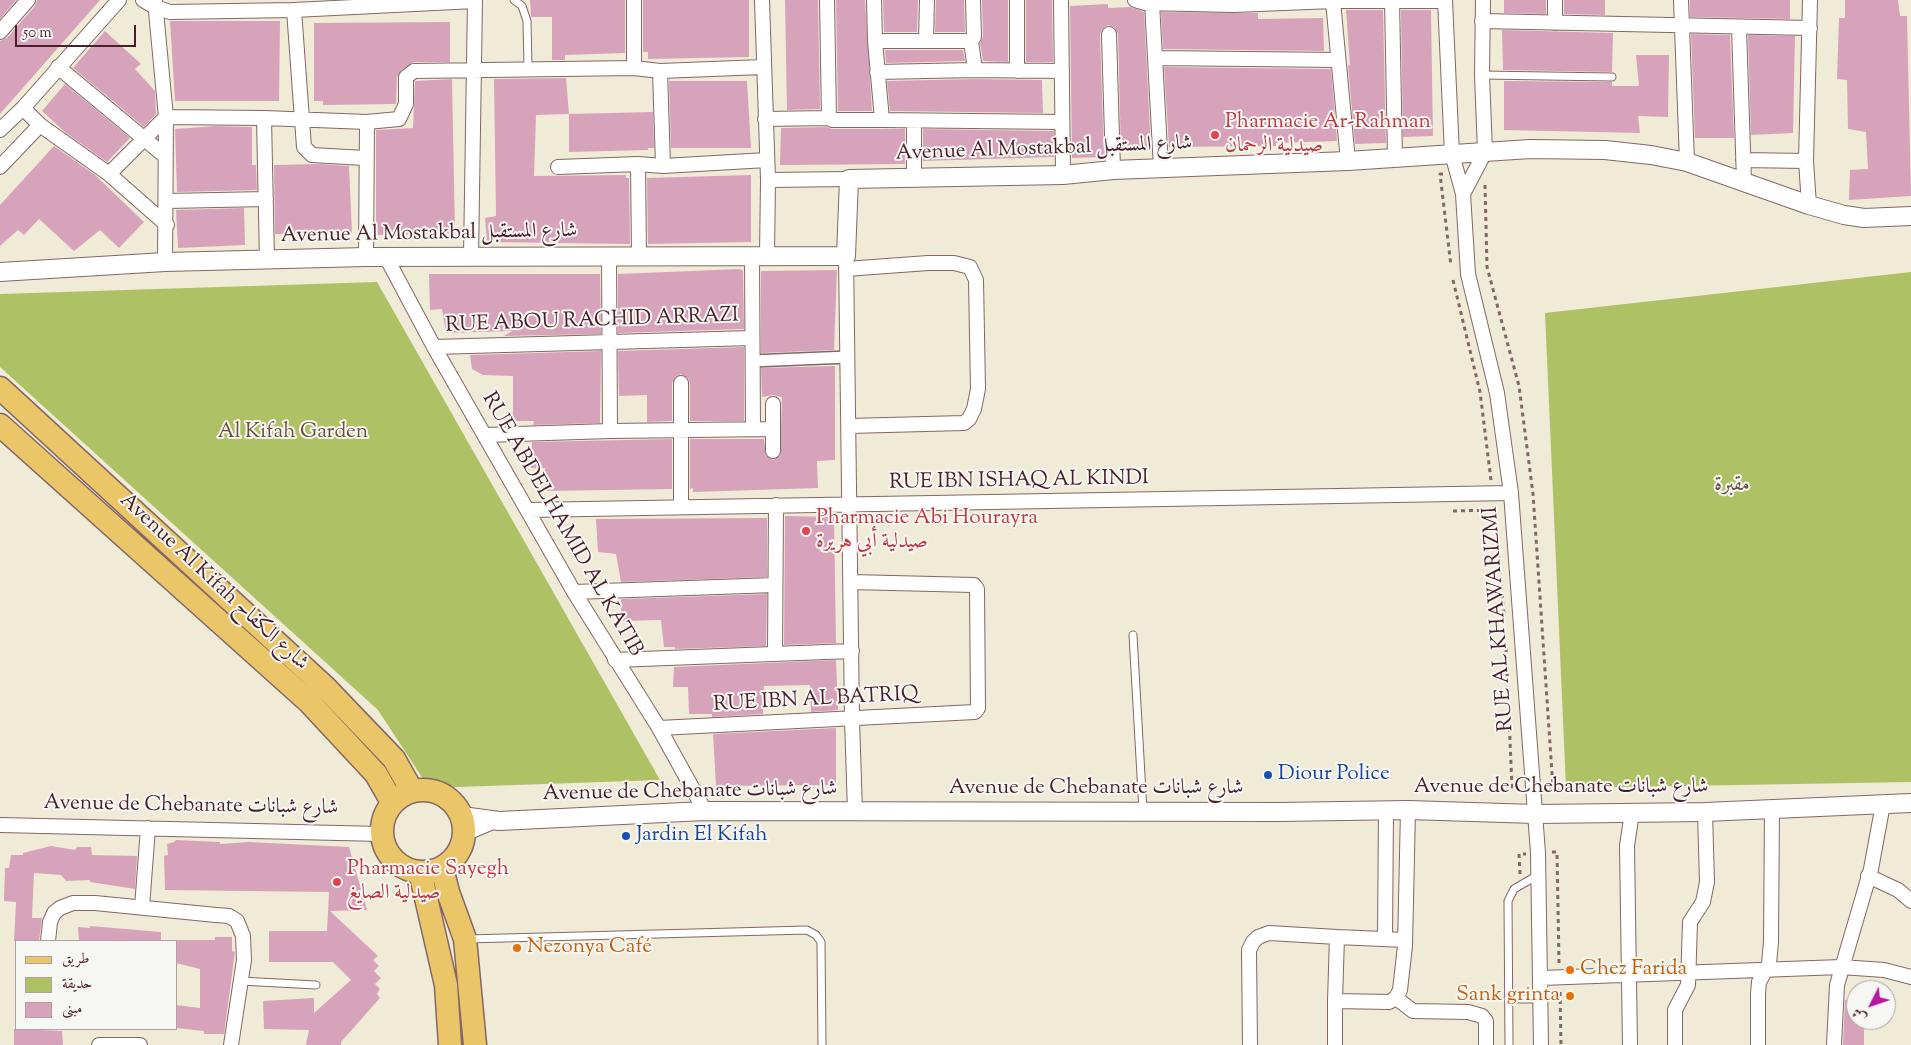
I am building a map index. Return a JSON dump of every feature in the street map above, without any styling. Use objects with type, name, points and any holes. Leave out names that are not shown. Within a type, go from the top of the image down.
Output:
[{"type":"main road","name":"Avenue Al Kifah شارع الكفاح","points":[[0,388],[325,686],[394,759],[412,791]]},
{"type":"main road","name":"Avenue Al Kifah شارع الكفاح","points":[[0,425],[309,702],[376,774],[392,802]]},
{"type":"main road","points":[[426,789],[439,793],[450,800],[463,824],[460,849],[452,860],[442,868],[420,872],[408,870],[398,864],[384,845],[381,834],[382,822],[392,802],[412,791],[426,789]]},
{"type":"main road","points":[[442,868],[448,892],[465,939],[476,1045]]},
{"type":"main road","points":[[420,872],[446,984],[450,1045]]},
{"type":"street","points":[[0,32],[28,0]]},
{"type":"street","points":[[0,130],[23,108],[119,0]]},
{"type":"street","points":[[143,0],[170,12],[204,6],[294,10],[362,4],[476,0],[470,257]]},
{"type":"street","points":[[634,0],[634,68]]},
{"type":"street","points":[[753,429],[752,338],[768,180],[762,0]]},
{"type":"street","points":[[827,0],[829,118]]},
{"type":"street","points":[[874,0],[877,72],[882,120]]},
{"type":"street","points":[[926,41],[927,0]]},
{"type":"street","points":[[973,0],[974,37],[971,41],[975,70]]},
{"type":"street","points":[[1017,0],[1018,71]]},
{"type":"street","points":[[1061,0],[1063,176]]},
{"type":"street","points":[[1135,0],[1140,3],[1445,1]]},
{"type":"street","points":[[1392,0],[1395,158]]},
{"type":"street","points":[[1463,194],[1485,152],[1482,76],[1483,0]]},
{"type":"street","points":[[1555,0],[1555,23]]},
{"type":"street","points":[[1681,0],[1687,162]]},
{"type":"street","points":[[1809,205],[1806,161],[1810,0]]},
{"type":"street","points":[[1333,1],[1348,161]]},
{"type":"street","name":"RUE AL KHAWARIZMI","points":[[1445,1],[1452,154],[1463,194],[1468,274],[1497,393],[1512,493],[1532,788],[1536,814],[1541,1045]]},
{"type":"street","points":[[1152,3],[1161,168]]},
{"type":"street","points":[[155,4],[166,117],[167,224],[165,262]]},
{"type":"street","points":[[294,10],[304,147],[307,153],[317,156],[365,158]]},
{"type":"street","points":[[1482,21],[1810,28]]},
{"type":"street","points":[[1740,28],[1744,181]]},
{"type":"street","points":[[1109,34],[1113,170]]},
{"type":"street","points":[[875,41],[971,41]]},
{"type":"street","points":[[1155,58],[1338,60]]},
{"type":"street","points":[[58,67],[143,139],[166,156]]},
{"type":"street","points":[[109,174],[166,117],[367,122],[399,119],[406,104],[406,77],[410,72],[474,68],[634,68],[660,72],[763,67]]},
{"type":"street","points":[[877,72],[1062,71]]},
{"type":"street","points":[[660,72],[663,166]]},
{"type":"street","points":[[23,108],[40,125],[109,174],[167,224]]},
{"type":"street","points":[[264,118],[267,260]]},
{"type":"street","points":[[765,119],[829,118],[832,120],[914,122],[1062,122]]},
{"type":"street","points":[[366,257],[365,158],[367,122]]},
{"type":"street","points":[[914,122],[914,179]]},
{"type":"street","points":[[1,164],[40,125]]},
{"type":"street","name":"Avenue Al Mostakbal شارع المستقبل","points":[[768,180],[1063,176],[1113,170],[1348,161],[1485,152],[1605,150],[1651,155],[1687,162],[1809,205],[1864,218],[1911,216]]},
{"type":"street","points":[[558,167],[638,164],[663,166],[767,160]]},
{"type":"street","points":[[1743,160],[1806,161]]},
{"type":"street","points":[[638,164],[639,256]]},
{"type":"street","points":[[849,179],[846,262],[855,812]]},
{"type":"street","points":[[167,202],[266,199]]},
{"type":"street","points":[[609,256],[610,431]]},
{"type":"street","name":"Avenue Al Mostakbal شارع المستقبل","points":[[0,272],[165,262],[366,257],[760,256],[846,262]]},
{"type":"street","name":"RUE ABDELHAMID AL KATIB","points":[[386,257],[484,436],[574,592],[659,728],[705,811]]},
{"type":"street","points":[[846,262],[954,263],[970,267],[976,280],[978,389],[974,409],[969,420],[964,423],[849,426]]},
{"type":"street","name":"RUE ABOU RACHID ARRAZI","points":[[434,347],[752,338]]},
{"type":"street","points":[[752,361],[848,357]]},
{"type":"street","points":[[681,383],[681,506]]},
{"type":"street","points":[[773,404],[773,451]]},
{"type":"street","points":[[484,436],[610,431],[772,429]]},
{"type":"street","name":"RUE IBN ISHAQ AL KINDI","points":[[528,510],[681,506],[1493,495],[1512,493]]},
{"type":"street","points":[[775,653],[776,505]]},
{"type":"street","name":"RUE IBN AL BATRIQ","points":[[659,728],[975,712],[978,708],[977,588],[974,585],[851,582]]},
{"type":"street","points":[[574,592],[775,584]]},
{"type":"street","points":[[616,660],[852,651]]},
{"type":"street","points":[[1834,1045],[1834,1006],[1841,967],[1876,849],[1883,804]]},
{"type":"street","name":"Avenue de Chebanate شارع شبانات","points":[[463,824],[490,821],[705,811],[1143,812],[1408,810],[1536,814],[1705,812],[1911,804]]},
{"type":"street","points":[[1758,1045],[1759,982],[1766,971],[1771,942],[1772,808]]},
{"type":"street","points":[[1385,939],[1386,810]]},
{"type":"street","points":[[1336,1001],[1389,1002],[1396,998],[1400,990],[1403,980],[1405,940],[1408,810]]},
{"type":"street","points":[[1630,1045],[1627,846],[1632,812]]},
{"type":"street","points":[[1675,1045],[1674,1010],[1685,993],[1689,972],[1690,922],[1703,902],[1707,882],[1705,812]]},
{"type":"street","name":"Avenue de Chebanate شارع شبانات","points":[[0,825],[381,834]]},
{"type":"street","points":[[142,907],[148,828]]},
{"type":"street","points":[[1868,876],[1898,890],[1911,901]]},
{"type":"street","points":[[48,940],[50,922],[54,913],[60,908],[73,904],[87,903],[142,907],[228,916],[236,921],[243,936],[244,946],[231,1045]]},
{"type":"street","points":[[1250,1045],[1249,950],[1258,937],[1269,933],[1405,940]]},
{"type":"street","points":[[1335,1045],[1337,938]]},
{"type":"street","points":[[1541,978],[1629,973],[1766,971],[1841,967],[1884,970],[1911,977]]},
{"type":"street","points":[[1396,998],[1413,1010],[1477,1013],[1486,1021],[1486,1045]]},
{"type":"street","points":[[99,1045],[140,1045]]},
{"type":"lane","points":[[514,0],[522,6],[527,21],[528,68]]},
{"type":"lane","points":[[1482,76],[1612,77]]},
{"type":"lane","points":[[1133,635],[1143,812]]},
{"type":"lane","points":[[1509,1045],[1508,901],[1514,889],[1538,874]]},
{"type":"lane","points":[[465,939],[807,930],[816,934],[822,942],[822,1045]]},
{"type":"lane","points":[[240,981],[316,984]]},
{"type":"lane","points":[[1508,999],[1541,999]]},
{"type":"path","points":[[1493,495],[1504,618]]},
{"type":"path","points":[[1506,648],[1512,787],[1532,788]]},
{"type":"green space","name":"مقبرة","points":[[1911,272],[1911,782],[1566,788],[1545,313]]},
{"type":"green space","name":"Al Kifah Garden","points":[[377,282],[660,780],[429,788],[378,710],[0,367],[0,294]]},
{"type":"building","points":[[0,0],[16,0],[0,19]]},
{"type":"building","points":[[37,0],[100,0],[0,114],[0,41],[7,38],[35,6]]},
{"type":"building","points":[[530,0],[625,0],[625,53],[565,55],[565,60],[552,60],[552,17],[531,17]]},
{"type":"building","points":[[643,0],[749,0],[749,57],[648,59],[648,52],[643,52]]},
{"type":"building","points":[[785,0],[818,0],[820,109],[787,110]]},
{"type":"building","points":[[836,0],[865,0],[872,111],[838,111]]},
{"type":"building","points":[[883,0],[918,0],[917,32],[884,32]]},
{"type":"building","points":[[936,0],[964,0],[965,32],[935,32]]},
{"type":"building","points":[[982,0],[1008,0],[1008,62],[983,61],[980,43],[983,37]]},
{"type":"building","points":[[1026,0],[1052,0],[1053,62],[1026,62]]},
{"type":"building","points":[[1504,0],[1546,0],[1546,14],[1504,13]]},
{"type":"building","points":[[1564,0],[1605,0],[1605,15],[1564,14]]},
{"type":"building","points":[[1690,0],[1790,0],[1790,19],[1690,17]]},
{"type":"building","points":[[1845,0],[1898,0],[1900,16],[1907,16],[1911,196],[1849,200],[1850,170],[1868,169],[1866,132],[1848,129],[1847,80],[1837,79],[1839,18],[1845,18]]},
{"type":"building","points":[[1108,4],[1108,8],[1130,7],[1144,12],[1151,150],[1121,152],[1118,34],[1114,27],[1108,25],[1102,29],[1100,34],[1104,157],[1072,158],[1070,6]]},
{"type":"building","points":[[1346,10],[1383,10],[1386,143],[1355,144],[1348,65],[1350,65]]},
{"type":"building","points":[[1401,10],[1431,10],[1433,136],[1403,137]]},
{"type":"building","points":[[1161,12],[1258,13],[1258,19],[1323,18],[1324,51],[1163,49]]},
{"type":"building","points":[[170,21],[280,21],[279,101],[175,101]]},
{"type":"building","points":[[450,22],[450,62],[414,62],[401,70],[397,77],[396,104],[323,105],[323,101],[314,101],[314,23]]},
{"type":"building","points":[[1502,30],[1613,33],[1612,72],[1503,70]]},
{"type":"building","points":[[105,31],[141,64],[135,69],[155,91],[156,114],[144,127],[73,68]]},
{"type":"building","points":[[1691,34],[1730,35],[1734,138],[1695,138]]},
{"type":"building","points":[[1748,35],[1795,36],[1793,133],[1751,135]]},
{"type":"building","points":[[885,50],[963,50],[965,61],[886,63]]},
{"type":"building","points":[[1636,55],[1669,55],[1668,117],[1638,116],[1640,133],[1504,130],[1504,81],[1612,82],[1612,86],[1639,86]]},
{"type":"building","points":[[1164,67],[1331,69],[1337,141],[1276,143],[1276,146],[1169,147]]},
{"type":"building","points":[[566,78],[569,114],[536,115],[534,176],[626,175],[626,178],[629,178],[630,244],[487,242],[485,218],[496,216],[494,79]]},
{"type":"building","points":[[452,79],[455,233],[376,235],[376,130],[413,128],[415,81]]},
{"type":"building","points":[[1042,80],[1043,113],[890,111],[887,81]]},
{"type":"building","points":[[669,81],[747,81],[751,148],[671,148]]},
{"type":"building","points":[[65,84],[130,138],[107,162],[66,133],[42,111]]},
{"type":"building","points":[[653,112],[654,148],[648,148],[648,150],[569,152],[569,114]]},
{"type":"building","points":[[217,126],[252,127],[252,165],[256,165],[257,190],[177,192],[175,129]]},
{"type":"building","points":[[826,127],[832,129],[905,129],[905,164],[780,165],[781,128]]},
{"type":"building","points":[[923,129],[1054,131],[1054,157],[923,161]]},
{"type":"building","points":[[54,146],[95,175],[144,222],[119,248],[100,230],[74,251],[39,219],[24,235],[18,230],[0,246],[0,205]]},
{"type":"building","points":[[321,164],[349,166],[352,233],[275,234],[274,165]]},
{"type":"building","points":[[751,175],[751,242],[648,244],[647,178]]},
{"type":"building","points":[[244,208],[245,245],[178,248],[176,210]]},
{"type":"building","points":[[740,269],[743,271],[744,329],[618,333],[618,274]]},
{"type":"building","points":[[837,270],[834,350],[761,353],[761,271]]},
{"type":"building","points":[[429,274],[600,274],[601,334],[504,336],[512,331],[446,333],[442,309],[430,310]]},
{"type":"building","points":[[744,347],[744,421],[690,421],[690,383],[688,378],[681,374],[676,376],[672,383],[672,421],[647,422],[647,395],[619,396],[618,351]]},
{"type":"building","points":[[601,351],[600,423],[533,425],[534,421],[513,421],[513,376],[483,375],[472,369],[470,355]]},
{"type":"building","points":[[835,366],[835,460],[817,461],[818,488],[693,492],[693,488],[690,489],[690,439],[764,439],[766,456],[773,460],[780,456],[782,397],[773,395],[762,397],[761,368]]},
{"type":"building","points":[[672,439],[672,489],[545,491],[545,468],[531,468],[532,442]]},
{"type":"building","points":[[785,516],[834,517],[836,643],[784,645]]},
{"type":"building","points":[[767,518],[767,577],[621,582],[616,554],[598,552],[596,519]]},
{"type":"building","points":[[767,594],[766,646],[675,649],[675,647],[664,647],[661,620],[621,621],[621,599]]},
{"type":"building","points":[[836,660],[838,710],[811,712],[810,685],[764,686],[763,714],[712,717],[712,714],[689,714],[688,687],[673,687],[674,667]]},
{"type":"building","points":[[836,728],[836,785],[716,786],[713,734]]},
{"type":"building","points":[[176,840],[220,842],[220,844],[249,842],[349,847],[367,910],[330,911],[378,956],[373,960],[379,966],[374,971],[381,978],[375,984],[380,989],[377,994],[380,998],[341,1042],[341,1045],[306,1045],[309,1030],[264,1029],[263,1001],[314,998],[314,1013],[351,980],[333,962],[269,962],[269,931],[327,931],[329,892],[165,890],[164,856],[168,855],[167,844]]},
{"type":"building","points":[[51,846],[75,850],[77,847],[91,847],[92,855],[137,856],[135,889],[90,882],[90,880],[66,881],[61,875],[34,873],[32,918],[42,918],[39,940],[14,941],[16,902],[4,901],[5,868],[9,868],[11,855],[23,855],[23,853]]},
{"type":"building","points":[[90,926],[161,932],[161,940],[79,940],[78,927],[90,928]]},
{"type":"building","points":[[215,937],[232,937],[232,951],[235,952],[224,1034],[204,1034],[204,1031],[178,1028],[178,1005],[200,1008],[200,969],[178,964],[178,940],[215,940]]},
{"type":"building","points":[[1845,1000],[1846,1030],[1864,1030],[1864,1045],[1843,1045]]},
{"type":"building","points":[[14,1029],[62,1031],[63,1045],[14,1045]]},
{"type":"place","name":"Pharmacie Ar-Rahman صيدلية الرحمان","points":[[1215,135]]},
{"type":"place","name":"Pharmacie Abi Hourayra صيدلية أبي هريرة","points":[[806,531]]},
{"type":"place","name":"Diour Police","points":[[1268,775]]},
{"type":"place","name":"Jardin El Kifah","points":[[626,836]]},
{"type":"place","name":"Pharmacie Sayegh صيدلية الصايغ","points":[[337,882]]},
{"type":"place","name":"Nezonya Café","points":[[517,948]]},
{"type":"place","name":"Chez Farida","points":[[1570,970]]},
{"type":"place","name":"Sank grinta","points":[[1570,996]]}]
